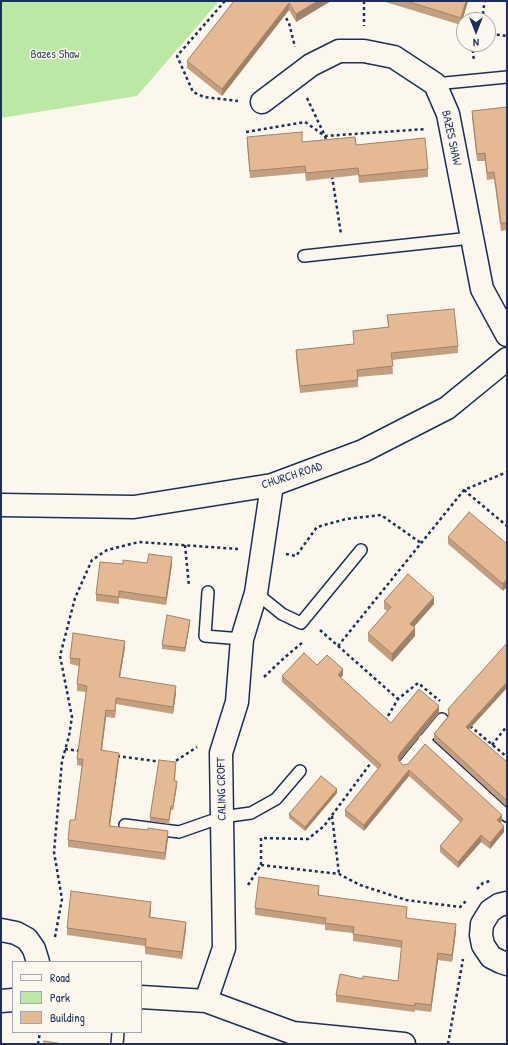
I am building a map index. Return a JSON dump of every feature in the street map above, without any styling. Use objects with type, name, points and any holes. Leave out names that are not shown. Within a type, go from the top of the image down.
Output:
[{"type":"street","points":[[262,102],[311,65],[339,51],[364,51],[394,57],[435,84]]},
{"type":"street","name":"BAZES SHAW","points":[[435,84],[448,114],[482,289],[507,335]]},
{"type":"street","name":"CHURCH ROAD","points":[[1,505],[134,507],[272,485],[363,451],[447,408],[507,359]]},
{"type":"street","name":"CALING CROFT","points":[[206,1001],[224,948],[221,753],[237,702],[242,639],[256,593],[272,485]]},
{"type":"street","points":[[507,903],[499,905],[490,911],[482,924],[481,935],[484,945],[492,957],[507,964]]},
{"type":"street","points":[[1,930],[16,933],[27,939],[34,949],[38,961]]},
{"type":"street","points":[[142,997],[206,1001],[292,1039],[404,1044]]},
{"type":"street","points":[[1,1001],[12,1000]]},
{"type":"lane","points":[[435,84],[507,77]]},
{"type":"lane","points":[[304,256],[471,238]]},
{"type":"lane","points":[[256,593],[282,614],[301,624],[361,550]]},
{"type":"lane","points":[[208,592],[205,636],[242,639]]},
{"type":"lane","points":[[405,764],[442,719]]},
{"type":"lane","points":[[424,740],[507,816]]},
{"type":"lane","points":[[126,825],[179,832],[222,817],[251,813],[276,799],[300,771]]},
{"type":"lane","points":[[117,1044],[118,1033]]},
{"type":"path","points":[[225,1],[177,56],[193,92],[204,97],[244,102],[262,102]]},
{"type":"path","points":[[483,12],[485,1]]},
{"type":"path","points":[[282,11],[289,23],[299,74],[325,136],[328,149]]},
{"type":"path","points":[[496,35],[507,36]]},
{"type":"path","points":[[246,132],[305,122],[325,136],[450,127]]},
{"type":"path","points":[[332,169],[344,252]]},
{"type":"path","points":[[338,646],[464,490],[507,472]]},
{"type":"path","points":[[464,490],[507,526]]},
{"type":"path","points":[[55,941],[62,899],[54,852],[62,761],[72,717],[60,656],[75,598],[92,560],[107,550],[139,542],[262,551],[296,556],[317,527],[346,519],[381,515],[421,543]]},
{"type":"path","points":[[185,545],[190,592],[208,592]]},
{"type":"path","points":[[319,629],[398,699]]},
{"type":"path","points":[[237,702],[284,658],[307,639]]},
{"type":"path","points":[[383,724],[398,699],[418,683],[441,702]]},
{"type":"path","points":[[470,726],[507,757]]},
{"type":"path","points":[[492,744],[507,726]]},
{"type":"path","points":[[171,764],[196,747],[221,753]]},
{"type":"path","points":[[65,749],[80,751]]},
{"type":"path","points":[[110,755],[163,763]]},
{"type":"path","points":[[223,897],[239,898],[261,865],[261,838],[308,839],[324,826],[375,757]]},
{"type":"path","points":[[332,815],[339,874]]},
{"type":"path","points":[[261,865],[339,874],[360,886],[406,900],[460,907],[469,899]]},
{"type":"path","points":[[473,893],[483,882],[495,880]]},
{"type":"path","points":[[460,907],[461,914]]},
{"type":"path","points":[[448,1044],[464,953]]},
{"type":"path","points":[[38,1044],[40,1033]]},
{"type":"green space","name":"Bazes Shaw","points":[[1,1],[219,1],[137,96],[1,118]]},
{"type":"building","points":[[234,1],[318,1],[296,14],[289,3],[222,89],[187,61]]},
{"type":"building","points":[[406,1],[466,1],[463,12],[456,12],[456,16]]},
{"type":"building","points":[[507,107],[507,223],[501,223],[494,172],[487,173],[485,153],[477,154],[472,111]]},
{"type":"building","points":[[302,132],[302,142],[355,137],[356,145],[425,138],[428,169],[359,176],[358,168],[306,173],[305,166],[250,171],[247,137]]},
{"type":"building","points":[[454,309],[458,346],[391,353],[393,366],[357,370],[358,380],[300,386],[296,350],[354,344],[353,331],[389,327],[387,315]]},
{"type":"building","points":[[469,512],[507,544],[507,579],[503,584],[448,537]]},
{"type":"building","points":[[149,554],[172,557],[166,598],[119,591],[119,597],[96,594],[100,562],[123,564],[123,560],[147,563]]},
{"type":"building","points":[[408,574],[434,597],[410,624],[415,628],[392,654],[368,633],[391,607],[384,601]]},
{"type":"building","points":[[167,615],[190,620],[185,648],[162,645]]},
{"type":"building","points":[[73,633],[125,641],[119,677],[176,686],[173,707],[116,698],[115,711],[106,710],[101,750],[119,753],[109,826],[148,830],[148,828],[168,831],[165,853],[68,840],[70,820],[75,820],[83,759],[77,759],[87,686],[77,684],[80,659],[70,658]]},
{"type":"building","points":[[507,643],[507,682],[466,727],[507,762],[507,801],[434,734],[448,717],[448,709]]},
{"type":"building","points":[[304,653],[317,665],[327,655],[343,669],[338,675],[391,723],[419,689],[439,706],[400,753],[398,757],[399,761],[403,765],[408,764],[425,744],[502,815],[497,820],[504,826],[490,843],[481,835],[458,862],[440,846],[463,819],[409,770],[364,825],[345,810],[381,765],[282,676]]},
{"type":"building","points":[[159,760],[176,762],[174,781],[177,781],[169,820],[150,817]]},
{"type":"building","points":[[321,776],[337,789],[305,827],[289,814]]},
{"type":"building","points":[[259,877],[319,886],[318,895],[407,907],[406,918],[456,924],[452,955],[438,953],[431,1005],[415,1003],[415,1006],[336,995],[340,974],[363,979],[363,976],[398,981],[402,941],[353,934],[354,927],[325,923],[326,918],[255,908]]},
{"type":"building","points":[[71,891],[151,902],[149,917],[186,922],[182,952],[145,947],[146,939],[67,928]]},
{"type":"building","points":[[44,1041],[63,1044],[44,1044]]}]
